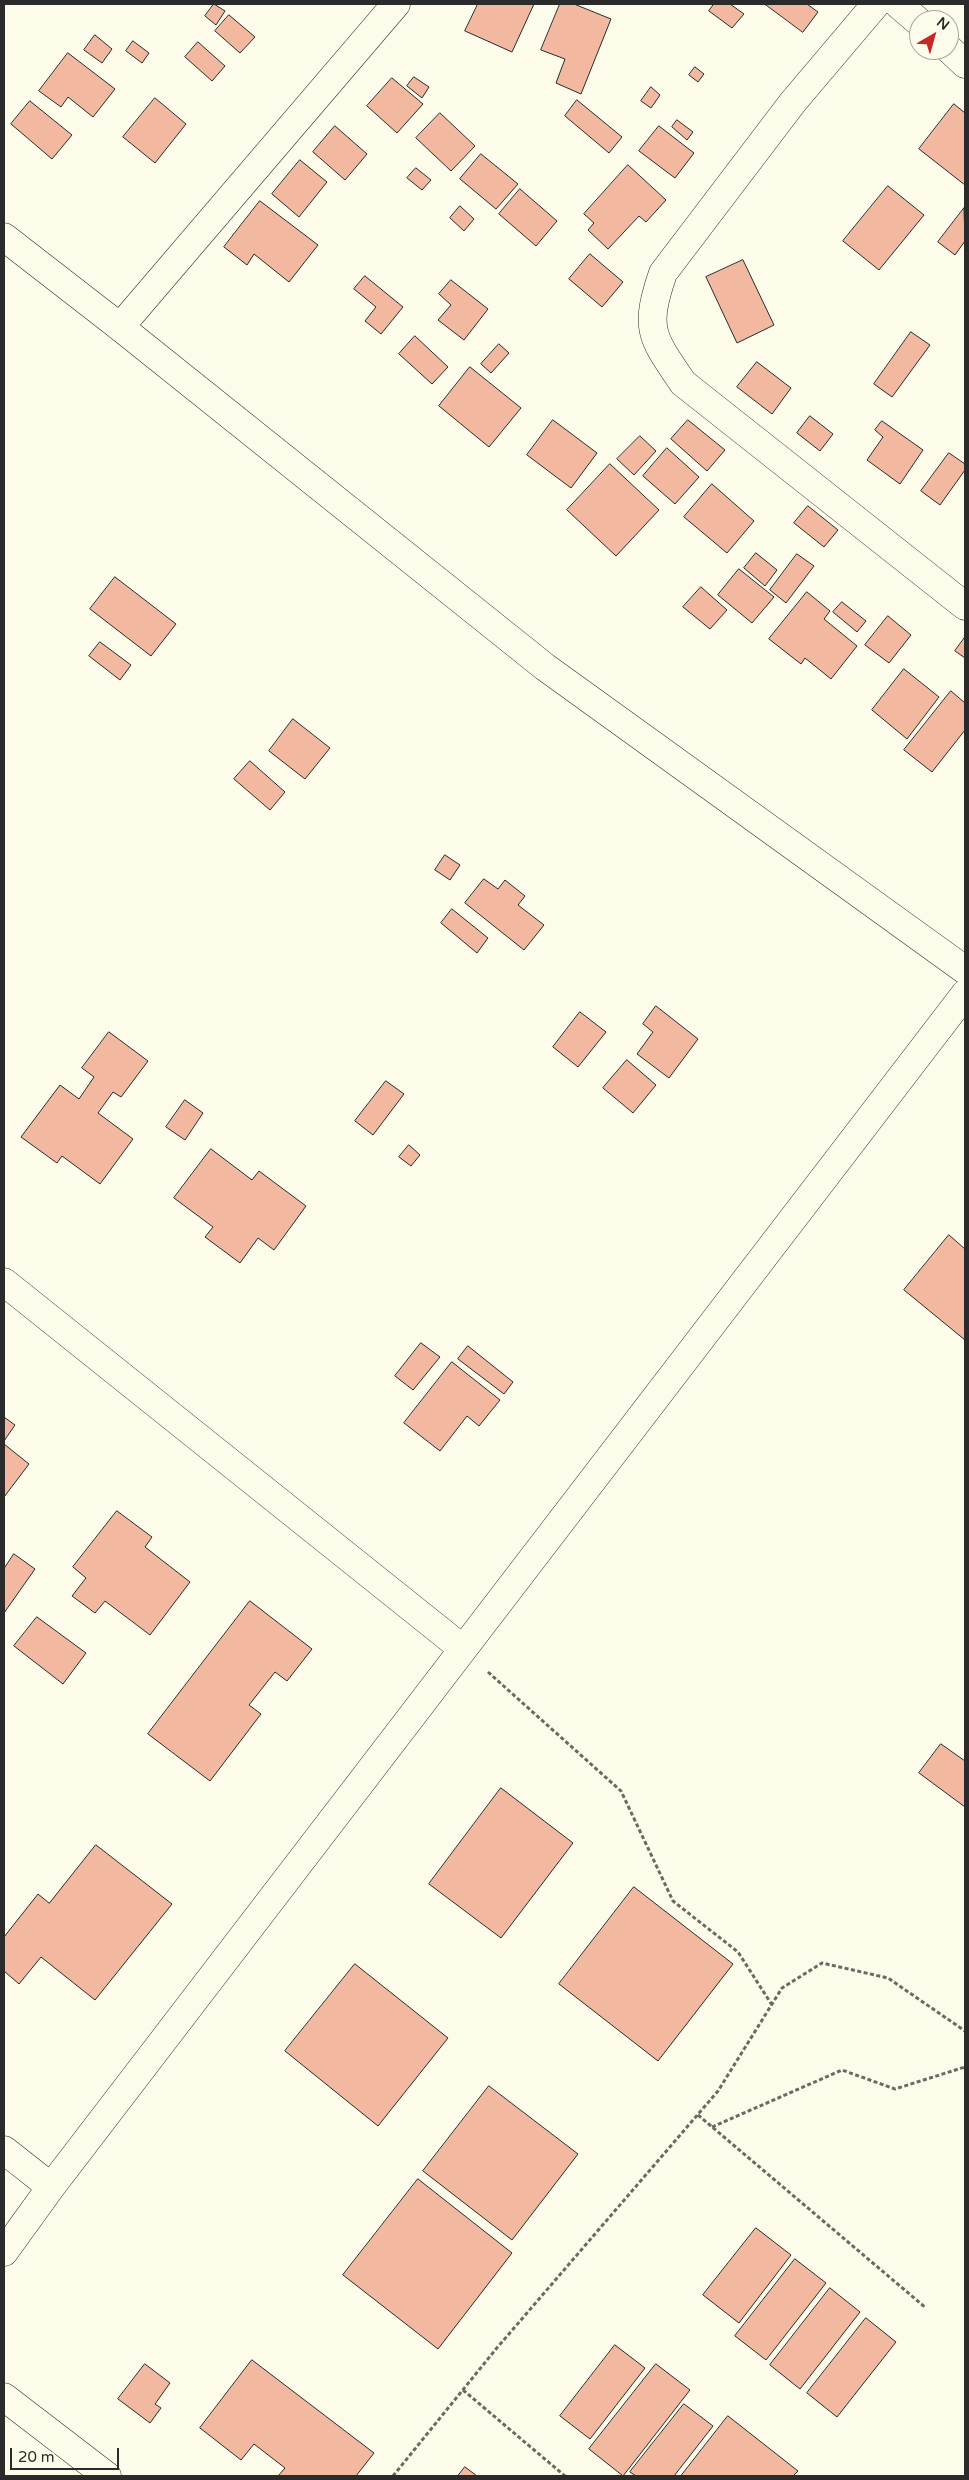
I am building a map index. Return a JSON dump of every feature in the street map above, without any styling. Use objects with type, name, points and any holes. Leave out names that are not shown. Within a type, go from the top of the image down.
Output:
[{"type":"street","points":[[120,327],[396,4]]},
{"type":"street","points":[[876,4],[793,102],[663,274],[652,306],[653,335],[683,383],[965,606]]},
{"type":"street","points":[[898,4],[909,13]]},
{"type":"street","points":[[4,238],[120,327],[545,667],[965,970]]},
{"type":"street","points":[[4,2252],[51,2187],[965,994]]},
{"type":"street","points":[[4,1282],[463,1649]]},
{"type":"street","points":[[4,2150],[51,2187]]},
{"type":"street","points":[[4,2397],[107,2476]]},
{"type":"path","points":[[463,1649],[622,1791],[673,1901],[738,1952],[772,2005]]},
{"type":"path","points":[[393,2476],[463,2390],[718,2091],[782,1988],[822,1963],[888,1978],[965,2031]]},
{"type":"path","points":[[712,2127],[842,2070],[895,2089],[965,2067]]},
{"type":"path","points":[[698,2115],[926,2308]]},
{"type":"path","points":[[463,2390],[565,2476]]},
{"type":"building","points":[[214,4],[225,11],[216,25],[205,16]]},
{"type":"building","points":[[478,4],[534,4],[512,52],[465,31]]},
{"type":"building","points":[[560,4],[574,4],[611,19],[581,94],[556,83],[565,59],[541,50]]},
{"type":"building","points":[[714,4],[730,4],[744,14],[732,28],[709,11]]},
{"type":"building","points":[[765,4],[807,4],[818,12],[803,32]]},
{"type":"building","points":[[229,15],[255,37],[240,53],[215,31]]},
{"type":"building","points":[[95,35],[112,49],[102,63],[84,50]]},
{"type":"building","points":[[133,41],[149,53],[142,63],[126,51]]},
{"type":"building","points":[[198,42],[225,66],[212,81],[185,57]]},
{"type":"building","points":[[68,53],[115,89],[93,117],[68,97],[61,107],[39,91]]},
{"type":"building","points":[[695,67],[704,74],[698,82],[689,75]]},
{"type":"building","points":[[414,77],[429,87],[422,98],[407,86]]},
{"type":"building","points":[[392,78],[423,104],[397,133],[367,106]]},
{"type":"building","points":[[651,87],[660,95],[651,108],[641,101]]},
{"type":"building","points":[[155,98],[186,124],[155,163],[123,137]]},
{"type":"building","points":[[577,100],[622,137],[609,153],[565,116]]},
{"type":"building","points":[[30,101],[72,135],[52,159],[11,124]]},
{"type":"building","points":[[954,104],[965,113],[965,185],[919,149]]},
{"type":"building","points":[[440,113],[475,146],[451,171],[416,138]]},
{"type":"building","points":[[677,120],[693,132],[687,140],[672,127]]},
{"type":"building","points":[[335,126],[367,154],[345,180],[313,152]]},
{"type":"building","points":[[659,126],[694,153],[675,178],[639,151]]},
{"type":"building","points":[[481,154],[518,184],[496,209],[460,179]]},
{"type":"building","points":[[300,160],[327,182],[299,217],[272,194]]},
{"type":"building","points":[[628,165],[666,200],[646,222],[639,216],[608,249],[588,230],[594,223],[584,214]]},
{"type":"building","points":[[416,168],[431,180],[422,190],[407,178]]},
{"type":"building","points":[[888,186],[924,215],[879,270],[843,241]]},
{"type":"building","points":[[520,189],[557,221],[536,246],[499,214]]},
{"type":"building","points":[[260,201],[318,245],[289,282],[254,254],[247,265],[224,247]]},
{"type":"building","points":[[460,206],[474,219],[464,231],[450,218]]},
{"type":"building","points":[[964,208],[965,241],[955,255],[938,242]]},
{"type":"building","points":[[590,254],[623,282],[602,307],[569,279]]},
{"type":"building","points":[[743,260],[774,325],[737,343],[706,277]]},
{"type":"building","points":[[365,276],[403,307],[381,334],[365,321],[376,307],[354,289]]},
{"type":"building","points":[[451,280],[488,309],[464,340],[438,320],[451,305],[439,294]]},
{"type":"building","points":[[911,332],[930,345],[892,397],[874,384]]},
{"type":"building","points":[[415,336],[448,367],[432,384],[399,354]]},
{"type":"building","points":[[499,344],[509,353],[491,373],[481,364]]},
{"type":"building","points":[[757,362],[791,388],[772,414],[737,387]]},
{"type":"building","points":[[470,367],[521,408],[489,447],[439,406]]},
{"type":"building","points":[[810,416],[833,434],[820,451],[797,433]]},
{"type":"building","points":[[553,420],[597,453],[571,488],[527,455]]},
{"type":"building","points":[[688,420],[725,450],[707,471],[671,439]]},
{"type":"building","points":[[882,421],[923,450],[900,484],[867,460],[883,437],[875,430]]},
{"type":"building","points":[[640,436],[656,451],[634,475],[617,459]]},
{"type":"building","points":[[667,448],[699,477],[675,504],[643,476]]},
{"type":"building","points":[[949,453],[965,464],[965,470],[940,505],[921,491]]},
{"type":"building","points":[[610,464],[659,510],[616,556],[567,510]]},
{"type":"building","points":[[712,484],[754,521],[727,553],[684,517]]},
{"type":"building","points":[[808,506],[838,530],[824,547],[794,523]]},
{"type":"building","points":[[756,553],[777,570],[765,586],[744,568]]},
{"type":"building","points":[[797,554],[814,566],[786,603],[770,590]]},
{"type":"building","points":[[739,569],[774,597],[752,623],[718,595]]},
{"type":"building","points":[[115,577],[176,624],[151,656],[90,609]]},
{"type":"building","points":[[701,587],[727,610],[710,629],[683,607]]},
{"type":"building","points":[[807,592],[830,611],[824,619],[857,646],[831,679],[805,658],[801,664],[769,639]]},
{"type":"building","points":[[842,602],[866,621],[857,632],[833,612]]},
{"type":"building","points":[[888,616],[911,635],[889,663],[865,645]]},
{"type":"building","points":[[965,637],[965,658],[955,651]]},
{"type":"building","points":[[100,642],[131,665],[120,680],[89,656]]},
{"type":"building","points":[[904,669],[939,697],[907,739],[872,710]]},
{"type":"building","points":[[951,691],[965,703],[965,730],[932,772],[904,750]]},
{"type":"building","points":[[293,719],[330,748],[305,779],[269,751]]},
{"type":"building","points":[[250,761],[285,792],[270,810],[234,779]]},
{"type":"building","points":[[445,855],[460,865],[450,880],[435,870]]},
{"type":"building","points":[[484,879],[498,889],[505,880],[525,896],[518,905],[544,925],[524,950],[465,903]]},
{"type":"building","points":[[452,909],[488,938],[477,953],[441,923]]},
{"type":"building","points":[[656,1006],[698,1039],[669,1078],[637,1054],[653,1032],[643,1024]]},
{"type":"building","points":[[580,1012],[606,1032],[578,1067],[553,1047]]},
{"type":"building","points":[[109,1032],[148,1061],[121,1097],[113,1092],[98,1113],[133,1139],[100,1184],[62,1156],[57,1163],[21,1137],[60,1085],[79,1099],[94,1077],[82,1068]]},
{"type":"building","points":[[627,1060],[656,1085],[633,1113],[603,1088]]},
{"type":"building","points":[[386,1081],[404,1094],[373,1135],[355,1121]]},
{"type":"building","points":[[185,1100],[203,1113],[185,1140],[166,1127]]},
{"type":"building","points":[[409,1145],[420,1155],[411,1166],[399,1157]]},
{"type":"building","points":[[211,1149],[252,1180],[259,1171],[306,1206],[274,1250],[258,1238],[240,1263],[205,1237],[213,1227],[174,1198]]},
{"type":"building","points":[[949,1235],[965,1249],[965,1340],[904,1290]]},
{"type":"building","points":[[421,1343],[440,1357],[413,1390],[395,1376]]},
{"type":"building","points":[[468,1346],[513,1382],[504,1394],[458,1359]]},
{"type":"building","points":[[452,1362],[500,1400],[479,1426],[467,1416],[440,1451],[404,1423]]},
{"type":"building","points":[[4,1417],[15,1425],[4,1441]]},
{"type":"building","points":[[4,1444],[29,1464],[4,1497]]},
{"type":"building","points":[[117,1511],[152,1537],[145,1547],[190,1582],[150,1635],[105,1601],[95,1613],[72,1596],[86,1578],[73,1567]]},
{"type":"building","points":[[14,1554],[35,1569],[4,1613],[4,1569]]},
{"type":"building","points":[[250,1601],[312,1649],[287,1681],[275,1672],[249,1705],[261,1714],[210,1781],[148,1734]]},
{"type":"building","points":[[37,1617],[86,1653],[63,1684],[14,1646]]},
{"type":"building","points":[[941,1744],[965,1761],[965,1807],[919,1773]]},
{"type":"building","points":[[501,1788],[573,1843],[501,1938],[429,1884]]},
{"type":"building","points":[[96,1845],[172,1904],[95,2000],[41,1957],[19,1984],[4,1971],[4,1937],[38,1894],[49,1903]]},
{"type":"building","points":[[634,1887],[733,1964],[658,2061],[559,1984]]},
{"type":"building","points":[[355,1964],[448,2038],[378,2126],[285,2051]]},
{"type":"building","points":[[489,2086],[578,2154],[512,2240],[423,2171]]},
{"type":"building","points":[[418,2179],[512,2253],[438,2349],[343,2275]]},
{"type":"building","points":[[756,2228],[791,2255],[739,2323],[703,2295]]},
{"type":"building","points":[[795,2259],[826,2283],[766,2360],[735,2336]]},
{"type":"building","points":[[830,2288],[860,2312],[800,2389],[770,2365]]},
{"type":"building","points":[[866,2318],[896,2342],[837,2417],[807,2393]]},
{"type":"building","points":[[615,2345],[645,2368],[590,2439],[560,2416]]},
{"type":"building","points":[[252,2360],[374,2453],[356,2476],[278,2476],[285,2468],[254,2444],[241,2460],[200,2428]]},
{"type":"building","points":[[145,2364],[170,2383],[155,2404],[161,2408],[150,2423],[118,2399]]},
{"type":"building","points":[[656,2364],[690,2390],[623,2476],[589,2449]]},
{"type":"building","points":[[684,2404],[713,2426],[674,2476],[636,2476],[630,2472]]},
{"type":"building","points":[[728,2416],[798,2471],[793,2476],[681,2476]]},
{"type":"building","points":[[465,2467],[477,2476],[458,2476]]}]
